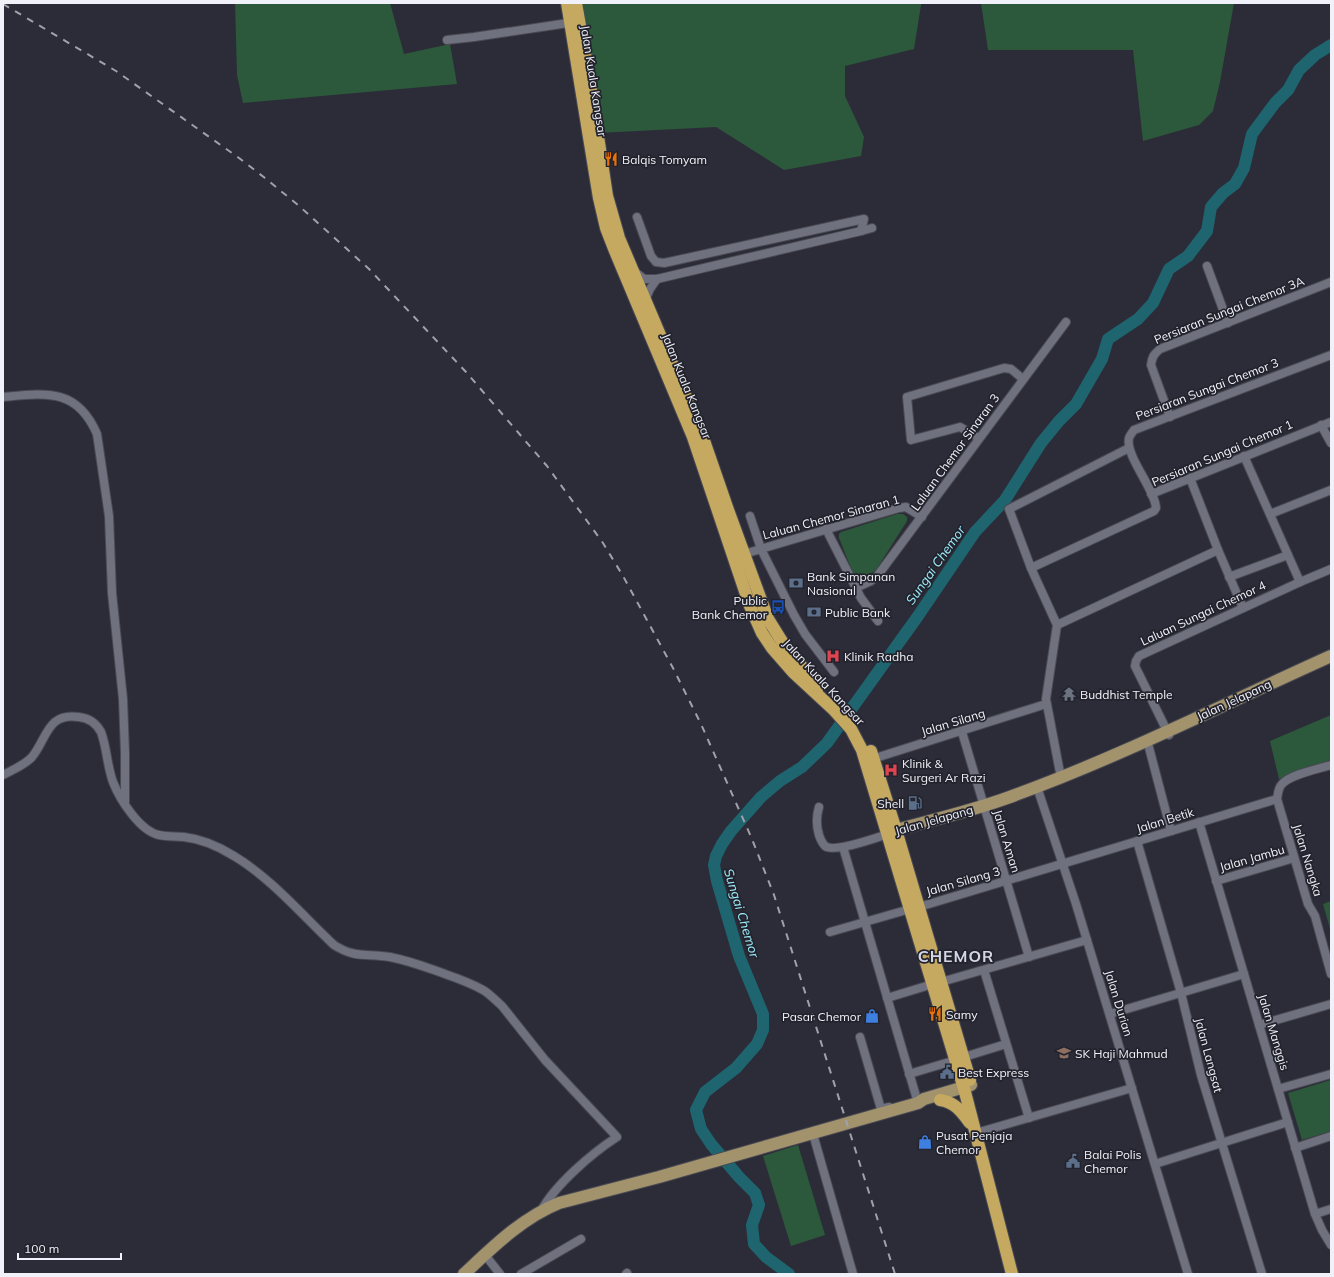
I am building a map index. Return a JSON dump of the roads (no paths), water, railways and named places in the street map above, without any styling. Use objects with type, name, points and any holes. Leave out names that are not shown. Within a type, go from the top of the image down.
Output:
[{"type":"highway","name":"Jalan Kuala Kangsar","points":[[567,3],[575,22],[588,70],[609,204],[619,238],[701,432],[762,604],[774,631],[799,665],[854,727],[860,744],[870,760],[894,833],[914,908],[960,1058],[1012,1274]]},
{"type":"highway","name":"Jalan Kuala Kangsar","points":[[576,3],[575,22],[599,198],[606,228],[693,437],[742,586],[758,625],[767,642],[782,660],[835,707]]},
{"type":"highway","points":[[724,528],[735,547],[744,554],[742,558],[742,568],[758,625]]},
{"type":"highway","points":[[940,1100],[948,1101],[961,1110],[978,1131]]},
{"type":"highway","name":"Jalan Kuala Kangsar","points":[[978,1131],[1020,1274]]},
{"type":"main road","name":"Jalan Jelapang","points":[[1168,733],[1331,656]]},
{"type":"main road","name":"Jalan Jelapang","points":[[1037,789],[1148,742],[1331,660]]},
{"type":"main road","name":"Jalan Jelapang","points":[[894,833],[985,807],[1008,802],[1148,742]]},
{"type":"main road","points":[[917,1101],[926,1104],[968,1089]]},
{"type":"main road","points":[[468,1273],[480,1263],[489,1260],[520,1233],[539,1220],[572,1206],[659,1178],[813,1134],[917,1101],[968,1089]]},
{"type":"main road","points":[[468,1273],[497,1244],[525,1221],[541,1211],[559,1203],[659,1178]]},
{"type":"main road","points":[[489,1260],[492,1251],[497,1244]]},
{"type":"street","points":[[446,40],[575,22]]},
{"type":"street","points":[[637,217],[651,256],[656,262],[664,262],[864,219],[861,231]]},
{"type":"street","points":[[633,270],[644,279],[657,279],[872,228]]},
{"type":"street","points":[[692,256],[696,270]]},
{"type":"street","points":[[1207,266],[1228,323]]},
{"type":"street","points":[[645,300],[657,279]]},
{"type":"street","name":"Persiaran Sungai Chemor 3A","points":[[1170,416],[1151,365],[1151,359],[1160,349],[1331,282]]},
{"type":"street","name":"Laluan Chemor Sinaran 3","points":[[856,588],[878,575],[922,518],[1023,378],[1066,322]]},
{"type":"street","name":"Persiaran Sungai Chemor 3","points":[[1129,448],[1129,436],[1134,430],[1331,355]]},
{"type":"street","points":[[979,438],[960,427],[911,440],[907,397],[1004,368],[1011,369],[1023,378]]},
{"type":"street","points":[[3,397],[46,395],[70,400],[82,409],[92,422],[97,434],[109,516],[112,593],[123,699],[125,803]]},
{"type":"street","name":"Persiaran Sungai Chemor 1","points":[[1031,568],[1154,511],[1156,505],[1151,494],[1331,422]]},
{"type":"street","points":[[1321,425],[1331,443]]},
{"type":"street","points":[[1061,778],[1046,704],[1057,625],[1031,568],[1009,509],[1129,448],[1151,494]]},
{"type":"street","points":[[1244,456],[1300,582]]},
{"type":"street","points":[[1190,478],[1229,577],[1243,608]]},
{"type":"street","points":[[1270,514],[1331,490]]},
{"type":"street","name":"Laluan Chemor Sinaran 1","points":[[744,554],[903,507],[906,507],[922,518]]},
{"type":"street","points":[[750,516],[761,549],[805,634],[834,672]]},
{"type":"street","points":[[826,529],[856,588],[867,607],[878,621]]},
{"type":"street","points":[[1057,625],[1218,550]]},
{"type":"street","points":[[1229,577],[1288,555]]},
{"type":"street","name":"Laluan Sungai Chemor 4","points":[[1168,733],[1135,666],[1139,656],[1331,569]]},
{"type":"street","name":"Jalan Silang","points":[[870,760],[962,732],[1046,704]]},
{"type":"street","points":[[3,775],[27,762],[32,757],[58,718],[66,716],[83,717],[92,721],[97,725],[101,732],[113,783],[138,822],[150,832],[159,835],[199,840],[236,856],[282,895],[334,945],[344,951],[357,955],[402,959],[446,974],[483,990],[502,1006],[545,1060],[617,1137],[597,1151],[566,1180],[548,1199],[541,1211]]},
{"type":"street","name":"Jalan Aman","points":[[962,732],[1029,957]]},
{"type":"street","points":[[1148,742],[1171,831]]},
{"type":"street","points":[[1277,799],[1279,788],[1286,780],[1331,765]]},
{"type":"street","name":"Jalan Durian","points":[[1037,789],[1110,1014],[1187,1274]]},
{"type":"street","name":"Jalan Betik","points":[[1062,864],[1277,799]]},
{"type":"street","name":"Jalan Nangka","points":[[1277,799],[1308,904],[1314,916],[1331,974]]},
{"type":"street","points":[[819,807],[816,822],[820,838],[824,845],[832,848],[894,833]]},
{"type":"street","name":"Jalan Manggis","points":[[1199,822],[1315,1214],[1331,1245]]},
{"type":"street","name":"Jalan Langsat","points":[[1137,841],[1181,993],[1201,1075],[1262,1274]]},
{"type":"street","points":[[843,846],[917,1101],[881,1109],[860,1037]]},
{"type":"street","name":"Jalan Jambu","points":[[1216,881],[1294,858]]},
{"type":"street","name":"Jalan Silang 3","points":[[830,932],[1062,864]]},
{"type":"street","points":[[887,998],[1087,940]]},
{"type":"street","points":[[984,970],[1029,1118]]},
{"type":"street","points":[[1110,1014],[1244,974]]},
{"type":"street","points":[[1259,1025],[1331,1004]]},
{"type":"street","points":[[909,1074],[1006,1044]]},
{"type":"street","points":[[1278,1089],[1331,1074]]},
{"type":"street","points":[[978,1131],[1132,1088]]},
{"type":"street","points":[[1155,1164],[1288,1122]]},
{"type":"street","points":[[813,1134],[853,1274]]},
{"type":"street","points":[[1295,1148],[1331,1136]]},
{"type":"street","points":[[1315,1214],[1331,1209]]},
{"type":"street","points":[[521,1274],[581,1238]]},
{"type":"street","points":[[489,1260],[500,1274]]},
{"type":"waterway","name":"Sungai Chemor","points":[[789,1274],[766,1257],[754,1244],[752,1225],[759,1205],[755,1193],[739,1177],[711,1144],[701,1129],[696,1110],[705,1092],[736,1068],[757,1044],[763,1030],[763,1014],[739,956],[717,881],[714,865],[716,856],[731,831],[761,797],[780,781],[802,767],[827,743],[918,616],[975,532],[1005,500],[1041,443],[1059,421],[1076,404],[1102,359],[1108,339],[1138,319],[1153,303],[1169,269],[1188,256],[1207,231],[1211,207],[1223,193],[1235,184],[1244,168],[1252,134],[1275,103],[1288,90],[1299,70],[1315,55],[1331,45]]},
{"type":"railway","points":[[3,4],[116,71],[239,158],[298,205],[369,269],[466,372],[547,466],[603,543],[623,576],[673,668],[701,724],[752,839],[774,895],[895,1274]]},
{"type":"place","name":"Balqis Tomyam","points":[[611,159]]},
{"type":"place","name":"Bank Simpanan Nasional","points":[[796,583]]},
{"type":"place","name":"Public Bank Chemor","points":[[778,607]]},
{"type":"place","name":"Public Bank","points":[[814,612]]},
{"type":"place","name":"Klinik Radha","points":[[833,656]]},
{"type":"place","name":"Buddhist Temple","points":[[1069,694]]},
{"type":"place","name":"Klinik & Surgeri Ar Razi","points":[[891,770]]},
{"type":"place","name":"Shell","points":[[915,803]]},
{"type":"place","name":"Samy","points":[[935,1014]]},
{"type":"place","name":"Pasar Chemor","points":[[872,1016]]},
{"type":"place","name":"SK Haji Mahmud","points":[[1064,1053]]},
{"type":"place","name":"Best Express","points":[[947,1072]]},
{"type":"place","name":"Pusat Penjaja Chemor","points":[[925,1142]]},
{"type":"place","name":"Balai Polis Chemor","points":[[1073,1161]]},
{"type":"district","name":"CHEMOR","points":[[956,956]]}]
